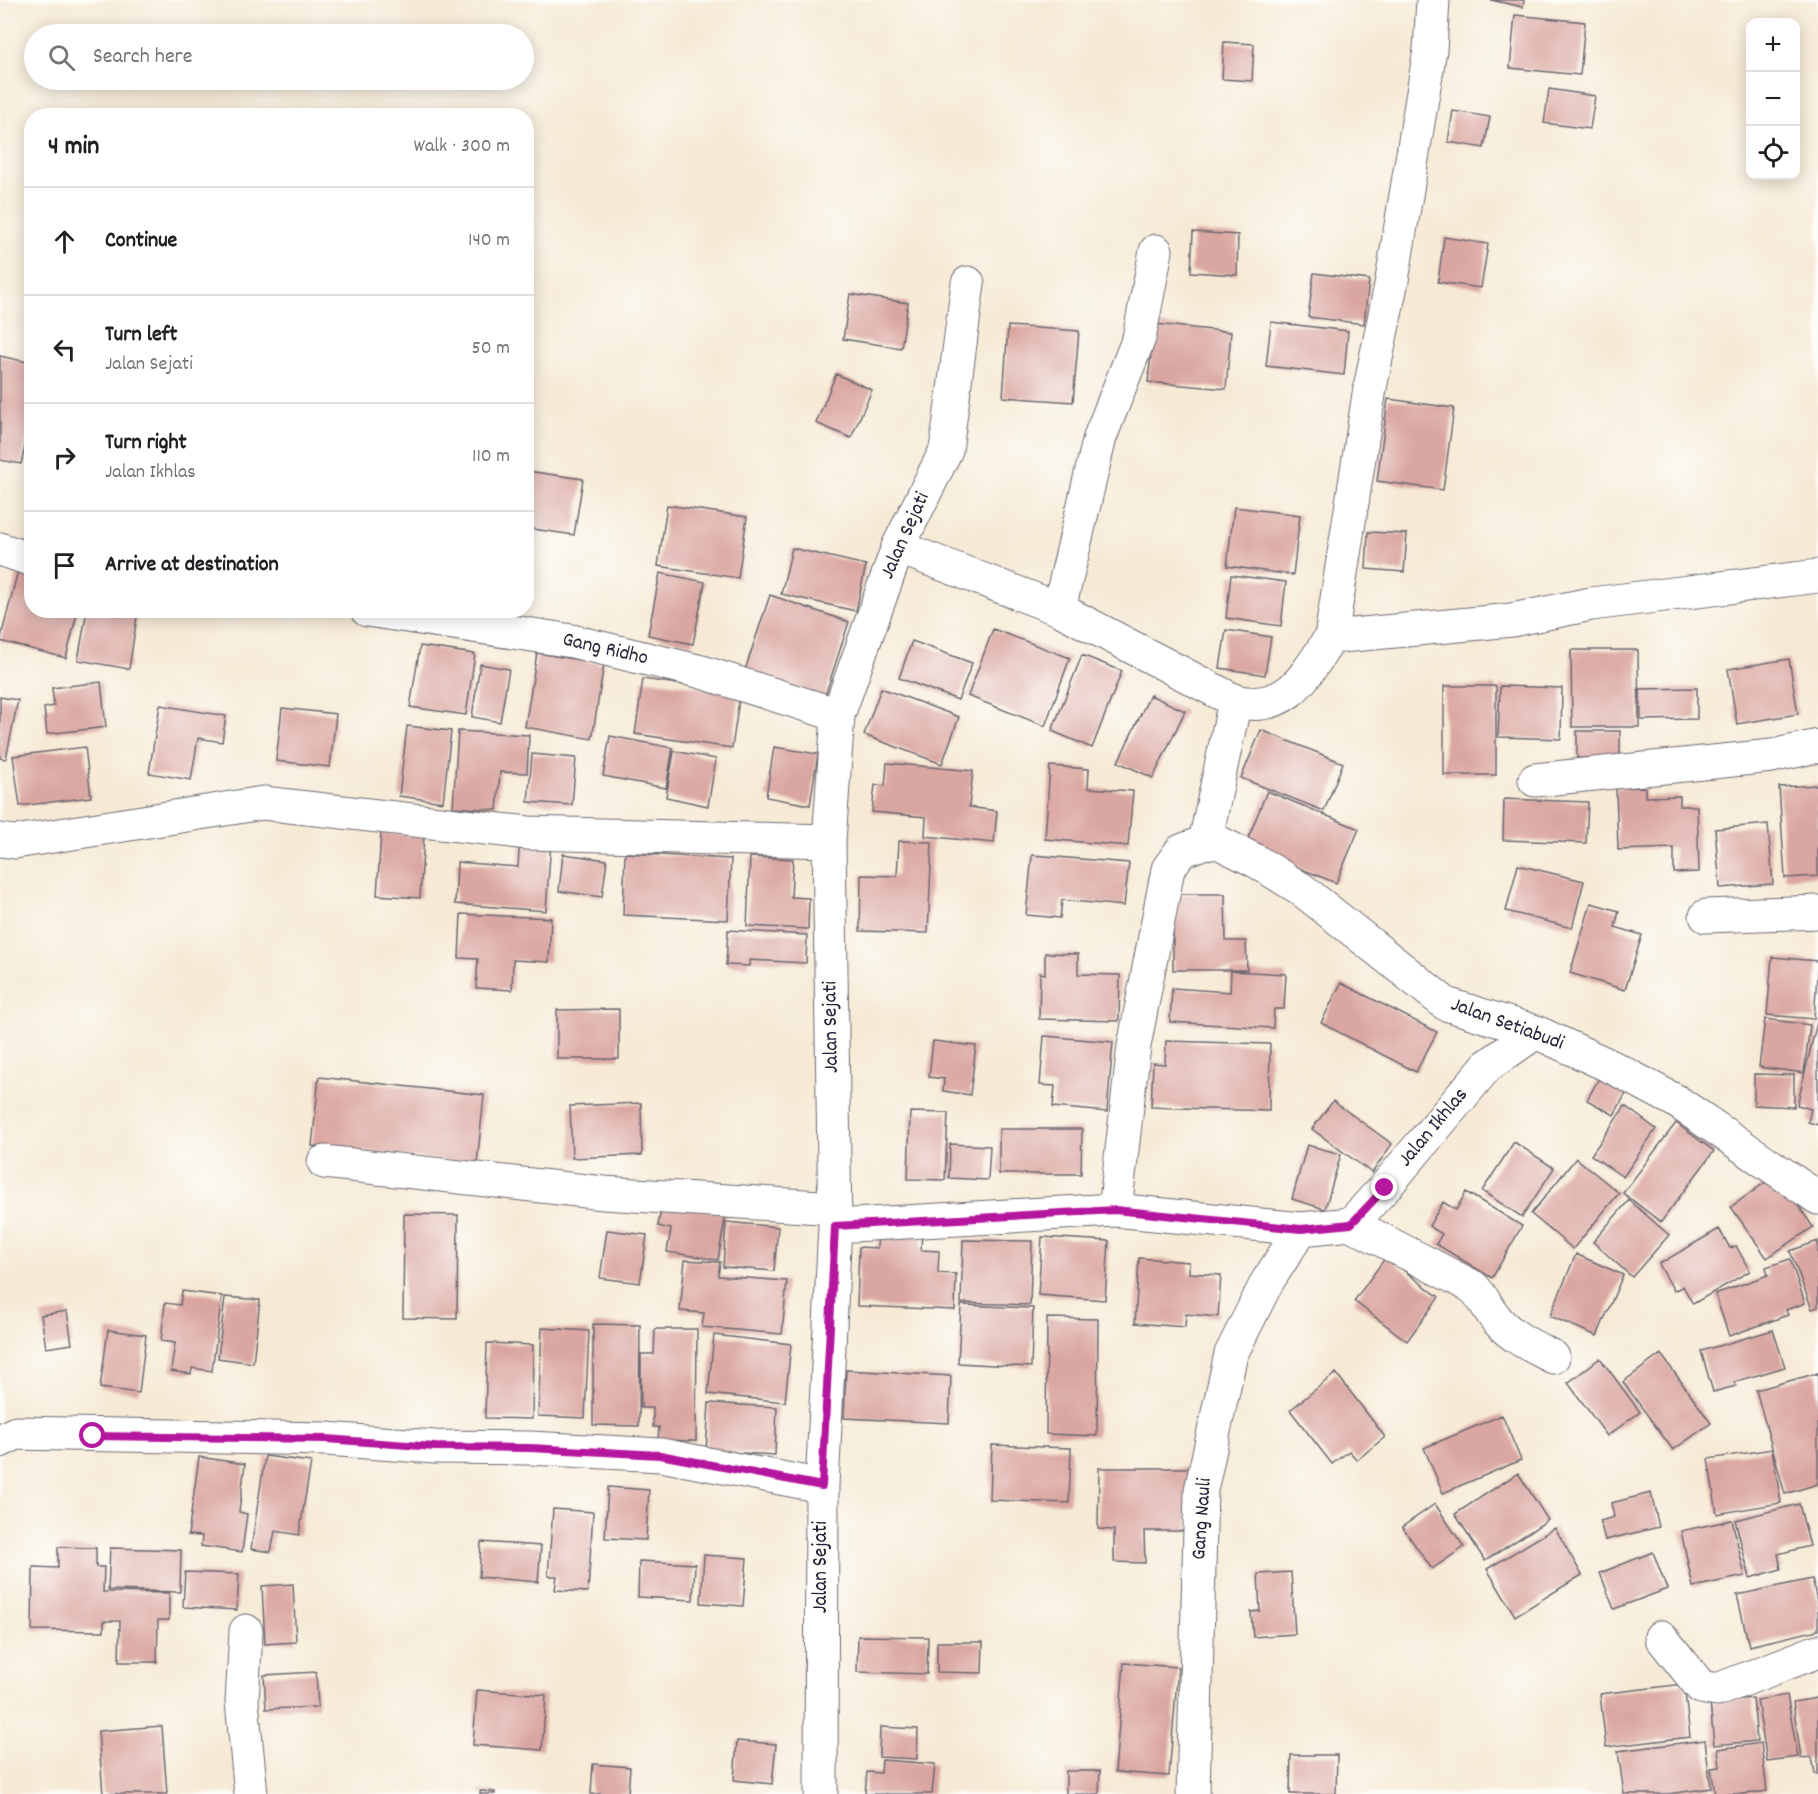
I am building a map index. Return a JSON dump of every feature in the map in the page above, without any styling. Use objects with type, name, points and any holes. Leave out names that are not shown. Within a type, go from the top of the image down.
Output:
[{"type":"street","points":[[898,547],[1059,609],[1235,701],[1262,704],[1286,695],[1300,682],[1331,637],[1370,388],[1392,280],[1430,50],[1433,0]]},
{"type":"street","points":[[1059,609],[1100,437],[1139,338],[1156,251]]},
{"type":"street","name":"Jalan Sejati","points":[[821,1794],[822,1486],[835,1217],[829,842],[838,715],[898,547],[946,450],[968,283]]},
{"type":"street","points":[[0,549],[24,557]]},
{"type":"street","points":[[1331,637],[1512,620],[1591,604],[1818,576]]},
{"type":"street","name":"Gang Ridho","points":[[422,618],[572,640],[702,672],[838,715]]},
{"type":"street","points":[[1115,1210],[1134,1046],[1168,869],[1181,851],[1205,842],[1235,701]]},
{"type":"street","points":[[1535,780],[1772,756],[1818,746]]},
{"type":"street","points":[[0,840],[15,842],[263,803],[528,833],[829,842]]},
{"type":"street","name":"Jalan Setiabudi","points":[[1205,842],[1220,843],[1301,890],[1446,1004],[1536,1032],[1612,1067],[1676,1101],[1818,1198]]},
{"type":"street","points":[[1706,916],[1818,912]]},
{"type":"street","name":"Jalan Ikhlas","points":[[1351,1224],[1385,1188],[1487,1066],[1536,1032]]},
{"type":"street","points":[[324,1162],[835,1217],[1115,1210],[1301,1229],[1351,1224],[1473,1287],[1484,1298],[1496,1319],[1510,1333],[1553,1357]]},
{"type":"street","name":"Gang Nauli","points":[[1193,1794],[1201,1490],[1232,1354],[1267,1282],[1301,1229]]},
{"type":"street","points":[[2,1440],[16,1433],[326,1439],[435,1447],[530,1448],[660,1455],[822,1486]]},
{"type":"street","points":[[246,1631],[242,1702],[251,1794]]},
{"type":"street","points":[[1661,1637],[1701,1687],[1717,1690],[1818,1651]]},
{"type":"building","points":[[1491,0],[1524,0],[1523,7]]},
{"type":"building","points":[[1515,15],[1585,22],[1580,75],[1510,68]]},
{"type":"building","points":[[1224,42],[1254,44],[1252,81],[1222,79]]},
{"type":"building","points":[[1549,89],[1595,96],[1590,129],[1544,123]]},
{"type":"building","points":[[1453,111],[1490,117],[1484,148],[1448,142]]},
{"type":"building","points":[[1193,232],[1238,235],[1237,275],[1191,272]]},
{"type":"building","points":[[1444,237],[1488,244],[1481,288],[1438,282]]},
{"type":"building","points":[[1314,273],[1369,280],[1364,324],[1308,317]]},
{"type":"building","points":[[850,294],[908,303],[901,348],[843,339]]},
{"type":"building","points":[[1271,322],[1348,331],[1344,375],[1266,366]]},
{"type":"building","points":[[1154,324],[1231,332],[1226,389],[1148,382]]},
{"type":"building","points":[[1008,326],[1079,331],[1073,402],[1003,397]]},
{"type":"building","points":[[0,356],[24,361],[24,451],[21,464],[0,460]]},
{"type":"building","points":[[836,374],[872,390],[851,438],[816,423]]},
{"type":"building","points":[[1388,399],[1454,408],[1443,490],[1377,481]]},
{"type":"building","points":[[534,472],[583,479],[574,535],[534,529]]},
{"type":"building","points":[[667,505],[747,517],[738,578],[658,566]]},
{"type":"building","points":[[1234,507],[1300,515],[1293,575],[1227,566]]},
{"type":"building","points":[[1368,532],[1407,534],[1404,572],[1366,569]]},
{"type":"building","points":[[792,548],[866,565],[856,611],[781,594]]},
{"type":"building","points":[[19,567],[24,569],[24,618],[76,618],[66,658],[0,641]]},
{"type":"building","points":[[660,573],[705,582],[693,644],[648,635]]},
{"type":"building","points":[[1231,575],[1286,582],[1281,626],[1226,618]]},
{"type":"building","points":[[770,595],[849,622],[823,702],[743,676]]},
{"type":"building","points":[[86,618],[137,618],[129,669],[78,660]]},
{"type":"building","points":[[993,629],[1070,658],[1045,726],[968,696]]},
{"type":"building","points":[[1226,630],[1271,637],[1265,675],[1220,668]]},
{"type":"building","points":[[912,641],[972,663],[958,700],[899,678]]},
{"type":"building","points":[[420,646],[475,654],[466,715],[410,707]]},
{"type":"building","points":[[1571,650],[1638,650],[1639,727],[1572,727]]},
{"type":"building","points":[[537,653],[604,664],[592,739],[525,727]]},
{"type":"building","points":[[1082,655],[1122,671],[1092,748],[1052,731]]},
{"type":"building","points":[[1789,659],[1798,714],[1737,724],[1728,669]]},
{"type":"building","points":[[480,664],[509,669],[500,722],[472,717]]},
{"type":"building","points":[[643,679],[740,693],[732,748],[635,734]]},
{"type":"building","points":[[101,682],[106,727],[47,734],[44,708],[54,706],[52,688]]},
{"type":"building","points":[[1444,686],[1496,686],[1496,775],[1444,775]]},
{"type":"building","points":[[1500,686],[1562,688],[1561,739],[1498,737]]},
{"type":"building","points":[[881,688],[959,717],[942,764],[864,735]]},
{"type":"building","points":[[1697,688],[1697,719],[1641,720],[1640,689]]},
{"type":"building","points":[[1150,695],[1185,711],[1153,778],[1118,762]]},
{"type":"building","points":[[0,697],[18,700],[6,759],[0,758]]},
{"type":"building","points":[[160,705],[226,716],[222,742],[198,738],[191,780],[149,773]]},
{"type":"building","points":[[282,708],[336,714],[330,767],[276,761]]},
{"type":"building","points":[[407,726],[451,731],[443,802],[399,796]]},
{"type":"building","points":[[1261,730],[1343,763],[1324,811],[1241,778]]},
{"type":"building","points":[[458,731],[529,735],[527,773],[500,772],[497,810],[453,807]]},
{"type":"building","points":[[1577,731],[1620,731],[1620,758],[1577,758]]},
{"type":"building","points":[[610,736],[673,748],[666,788],[603,776]]},
{"type":"building","points":[[85,747],[91,797],[20,806],[13,756]]},
{"type":"building","points":[[774,747],[818,754],[810,805],[766,797]]},
{"type":"building","points":[[674,751],[716,759],[708,806],[666,797]]},
{"type":"building","points":[[532,754],[576,758],[572,805],[528,802]]},
{"type":"building","points":[[887,763],[973,771],[969,807],[997,811],[994,843],[925,836],[926,817],[872,812],[875,785],[885,786]]},
{"type":"building","points":[[1050,766],[1089,769],[1088,788],[1133,791],[1128,846],[1045,839]]},
{"type":"building","points":[[1818,785],[1818,876],[1785,878],[1779,787]]},
{"type":"building","points":[[1645,787],[1645,797],[1680,796],[1680,806],[1697,806],[1699,872],[1674,873],[1674,848],[1618,850],[1616,788]]},
{"type":"building","points":[[1267,791],[1359,829],[1336,883],[1245,846]]},
{"type":"building","points":[[1504,799],[1588,802],[1586,843],[1503,840]]},
{"type":"building","points":[[1768,824],[1773,884],[1720,888],[1715,829]]},
{"type":"building","points":[[381,833],[424,836],[420,898],[377,895]]},
{"type":"building","points":[[520,839],[551,841],[546,911],[455,904],[457,862],[518,867]]},
{"type":"building","points":[[899,841],[932,842],[928,933],[860,931],[861,875],[897,876]]},
{"type":"building","points":[[625,853],[731,859],[728,920],[623,915]]},
{"type":"building","points":[[563,854],[607,860],[602,897],[559,891]]},
{"type":"building","points":[[1032,855],[1129,863],[1124,906],[1062,900],[1060,918],[1026,915]]},
{"type":"building","points":[[750,857],[793,859],[791,897],[809,898],[808,929],[747,926]]},
{"type":"building","points":[[1518,865],[1584,881],[1572,928],[1506,911]]},
{"type":"building","points":[[1173,894],[1225,894],[1226,941],[1246,941],[1247,970],[1173,970]]},
{"type":"building","points":[[1591,903],[1619,911],[1615,927],[1642,935],[1625,990],[1570,973]]},
{"type":"building","points":[[461,914],[551,918],[549,962],[513,960],[512,990],[476,988],[478,959],[459,958]]},
{"type":"building","points":[[728,930],[807,935],[806,963],[749,960],[749,966],[726,965]]},
{"type":"building","points":[[1045,953],[1078,954],[1078,974],[1120,975],[1119,1021],[1039,1019],[1040,973],[1045,974]]},
{"type":"building","points":[[1772,957],[1818,961],[1814,1019],[1767,1015]]},
{"type":"building","points":[[1231,971],[1286,974],[1284,1009],[1274,1009],[1273,1028],[1170,1022],[1172,988],[1230,992]]},
{"type":"building","points":[[1341,983],[1437,1032],[1416,1072],[1321,1023]]},
{"type":"building","points":[[619,1009],[619,1059],[557,1059],[557,1010]]},
{"type":"building","points":[[1765,1019],[1810,1025],[1804,1073],[1759,1067]]},
{"type":"building","points":[[1817,1022],[1818,1125],[1808,1122],[1811,1109],[1797,1105]]},
{"type":"building","points":[[1044,1036],[1113,1042],[1107,1112],[1053,1107],[1055,1086],[1040,1085]]},
{"type":"building","points":[[933,1041],[976,1046],[970,1095],[943,1091],[944,1079],[929,1077]]},
{"type":"building","points":[[1166,1041],[1270,1044],[1269,1111],[1151,1107],[1153,1063],[1165,1064]]},
{"type":"building","points":[[1603,1071],[1630,1086],[1614,1115],[1587,1100]]},
{"type":"building","points":[[1754,1074],[1794,1075],[1794,1107],[1754,1105]]},
{"type":"building","points":[[319,1077],[484,1095],[477,1164],[312,1146]]},
{"type":"building","points":[[1333,1101],[1392,1144],[1372,1173],[1312,1129]]},
{"type":"building","points":[[641,1103],[642,1155],[572,1158],[570,1106]]},
{"type":"building","points":[[1625,1106],[1656,1129],[1623,1177],[1591,1155]]},
{"type":"building","points":[[910,1112],[948,1113],[945,1180],[908,1179]]},
{"type":"building","points":[[1676,1123],[1714,1151],[1661,1222],[1623,1193]]},
{"type":"building","points":[[999,1129],[1082,1129],[1081,1174],[999,1174]]},
{"type":"building","points":[[1514,1142],[1554,1168],[1522,1217],[1482,1191]]},
{"type":"building","points":[[950,1144],[990,1146],[988,1180],[949,1178]]},
{"type":"building","points":[[1307,1145],[1341,1154],[1325,1209],[1292,1199]]},
{"type":"building","points":[[1576,1158],[1619,1193],[1573,1249],[1531,1214]]},
{"type":"building","points":[[1777,1174],[1813,1227],[1767,1258],[1731,1207]]},
{"type":"building","points":[[1466,1192],[1522,1226],[1492,1278],[1436,1244],[1442,1234],[1429,1226],[1443,1202],[1456,1210]]},
{"type":"building","points":[[1629,1200],[1669,1235],[1632,1277],[1593,1242]]},
{"type":"building","points":[[662,1203],[726,1213],[718,1260],[667,1252],[671,1229],[658,1226]]},
{"type":"building","points":[[404,1214],[458,1215],[457,1319],[403,1318]]},
{"type":"building","points":[[726,1222],[778,1227],[774,1271],[723,1267]]},
{"type":"building","points":[[1719,1229],[1730,1248],[1736,1246],[1750,1271],[1693,1304],[1683,1286],[1674,1291],[1659,1264]]},
{"type":"building","points":[[607,1230],[647,1235],[640,1283],[600,1278]]},
{"type":"building","points":[[878,1230],[922,1232],[921,1250],[939,1251],[938,1273],[956,1274],[955,1310],[857,1306],[859,1247],[877,1248]]},
{"type":"building","points":[[1042,1237],[1109,1241],[1105,1300],[1038,1295]]},
{"type":"building","points":[[963,1240],[1032,1241],[1030,1305],[961,1303]]},
{"type":"building","points":[[1818,1241],[1818,1307],[1812,1309],[1790,1251]]},
{"type":"building","points":[[1576,1254],[1623,1275],[1597,1336],[1550,1316]]},
{"type":"building","points":[[1386,1257],[1439,1297],[1407,1341],[1354,1301]]},
{"type":"building","points":[[1139,1258],[1189,1262],[1189,1273],[1221,1275],[1218,1317],[1186,1314],[1185,1327],[1135,1323]]},
{"type":"building","points":[[1790,1259],[1805,1303],[1786,1310],[1788,1315],[1729,1336],[1715,1294],[1768,1275],[1766,1267]]},
{"type":"building","points":[[685,1260],[720,1262],[718,1276],[787,1281],[782,1334],[702,1327],[704,1313],[680,1311]]},
{"type":"building","points":[[182,1291],[222,1296],[212,1371],[192,1368],[191,1374],[171,1371],[175,1343],[161,1341],[165,1303],[180,1305]]},
{"type":"building","points":[[225,1297],[260,1300],[253,1363],[218,1358]]},
{"type":"building","points":[[961,1305],[1033,1308],[1031,1367],[958,1363]]},
{"type":"building","points":[[67,1311],[72,1344],[46,1348],[41,1315]]},
{"type":"building","points":[[1047,1318],[1098,1319],[1097,1436],[1046,1434]]},
{"type":"building","points":[[593,1324],[640,1325],[639,1426],[593,1425]]},
{"type":"building","points":[[542,1328],[589,1331],[585,1418],[538,1416]]},
{"type":"building","points":[[655,1329],[697,1329],[696,1441],[658,1440],[659,1427],[653,1427],[653,1408],[641,1408],[641,1354],[654,1354]]},
{"type":"building","points":[[108,1330],[146,1335],[139,1393],[100,1388]]},
{"type":"building","points":[[1773,1330],[1785,1367],[1734,1382],[1736,1386],[1713,1392],[1701,1351]]},
{"type":"building","points":[[714,1335],[791,1344],[785,1402],[708,1394]]},
{"type":"building","points":[[487,1343],[533,1345],[532,1419],[485,1418]]},
{"type":"building","points":[[1661,1354],[1711,1423],[1673,1450],[1623,1382]]},
{"type":"building","points":[[1600,1358],[1640,1412],[1607,1436],[1568,1383]]},
{"type":"building","points":[[846,1370],[951,1376],[949,1423],[844,1418]]},
{"type":"building","points":[[1336,1373],[1385,1437],[1357,1460],[1349,1451],[1332,1464],[1290,1410]]},
{"type":"building","points":[[1818,1373],[1818,1484],[1785,1494],[1756,1390]]},
{"type":"building","points":[[709,1403],[777,1407],[775,1455],[706,1451]]},
{"type":"building","points":[[1502,1415],[1521,1460],[1443,1493],[1424,1448]]},
{"type":"building","points":[[992,1445],[1071,1448],[1069,1503],[990,1500]]},
{"type":"building","points":[[1772,1449],[1781,1503],[1717,1514],[1708,1459]]},
{"type":"building","points":[[265,1456],[311,1462],[299,1535],[275,1531],[271,1552],[251,1549]]},
{"type":"building","points":[[199,1457],[245,1464],[239,1512],[247,1514],[242,1552],[201,1546],[202,1536],[188,1535]]},
{"type":"building","points":[[1099,1468],[1188,1468],[1188,1531],[1144,1531],[1145,1563],[1114,1562],[1114,1530],[1098,1529]]},
{"type":"building","points":[[1518,1473],[1548,1520],[1485,1561],[1455,1514]]},
{"type":"building","points":[[608,1487],[649,1490],[646,1540],[605,1538]]},
{"type":"building","points":[[1651,1493],[1659,1527],[1605,1540],[1600,1521],[1614,1517],[1611,1503]]},
{"type":"building","points":[[1435,1504],[1464,1547],[1432,1569],[1402,1527]]},
{"type":"building","points":[[1799,1504],[1810,1546],[1778,1554],[1781,1569],[1750,1578],[1735,1520]]},
{"type":"building","points":[[553,1509],[593,1512],[588,1592],[555,1590],[557,1576],[548,1576]]},
{"type":"building","points":[[1732,1520],[1745,1576],[1693,1587],[1681,1531]]},
{"type":"building","points":[[1555,1528],[1582,1575],[1515,1616],[1487,1569]]},
{"type":"building","points":[[481,1542],[541,1546],[538,1582],[479,1577]]},
{"type":"building","points":[[58,1547],[96,1548],[96,1567],[104,1567],[103,1592],[169,1593],[169,1620],[158,1620],[157,1662],[119,1662],[120,1621],[104,1621],[104,1631],[32,1630],[33,1567],[58,1568]]},
{"type":"building","points":[[110,1548],[181,1550],[180,1592],[108,1590]]},
{"type":"building","points":[[1653,1552],[1667,1589],[1614,1609],[1600,1573]]},
{"type":"building","points":[[704,1555],[747,1558],[743,1606],[701,1603]]},
{"type":"building","points":[[639,1561],[695,1564],[693,1600],[638,1597]]},
{"type":"building","points":[[185,1572],[239,1574],[237,1610],[183,1607]]},
{"type":"building","points":[[1291,1572],[1295,1634],[1253,1637],[1251,1612],[1260,1611],[1258,1574]]},
{"type":"building","points":[[1812,1579],[1818,1605],[1818,1630],[1749,1646],[1737,1595]]},
{"type":"building","points":[[293,1584],[296,1642],[265,1644],[262,1586]]},
{"type":"building","points":[[858,1636],[928,1637],[927,1674],[857,1672]]},
{"type":"building","points":[[937,1642],[983,1642],[982,1673],[937,1672]]},
{"type":"building","points":[[1124,1663],[1178,1667],[1169,1776],[1115,1772]]},
{"type":"building","points":[[316,1672],[318,1707],[266,1709],[264,1675]]},
{"type":"building","points":[[1684,1684],[1690,1737],[1606,1747],[1600,1694]]},
{"type":"building","points":[[477,1690],[546,1695],[542,1750],[473,1745]]},
{"type":"building","points":[[1787,1695],[1798,1757],[1767,1761],[1757,1700]]},
{"type":"building","points":[[1753,1698],[1757,1741],[1714,1745],[1710,1702]]},
{"type":"building","points":[[1818,1698],[1818,1774],[1815,1774],[1812,1757],[1801,1758],[1793,1702]]},
{"type":"building","points":[[162,1726],[167,1794],[103,1794],[98,1731]]},
{"type":"building","points":[[880,1727],[918,1729],[917,1759],[879,1757]]},
{"type":"building","points":[[1705,1740],[1711,1788],[1668,1794],[1624,1794],[1618,1751]]},
{"type":"building","points":[[737,1741],[776,1744],[772,1784],[734,1780]]},
{"type":"building","points":[[1761,1743],[1767,1791],[1715,1794],[1711,1768],[1720,1767],[1718,1749]]},
{"type":"building","points":[[1291,1755],[1337,1755],[1336,1794],[1290,1794]]},
{"type":"building","points":[[882,1760],[935,1764],[932,1794],[865,1794],[867,1772],[881,1773]]},
{"type":"building","points":[[593,1764],[630,1767],[628,1794],[591,1794]]},
{"type":"building","points":[[1066,1771],[1100,1771],[1099,1794],[1066,1794]]},
{"type":"building","points":[[480,1791],[495,1792],[495,1794],[480,1794]]},
{"type":"route","points":[[93,1436],[326,1439],[435,1447],[530,1448],[660,1455],[822,1486],[835,1226],[1115,1210],[1301,1229],[1351,1224],[1385,1188]]}]
